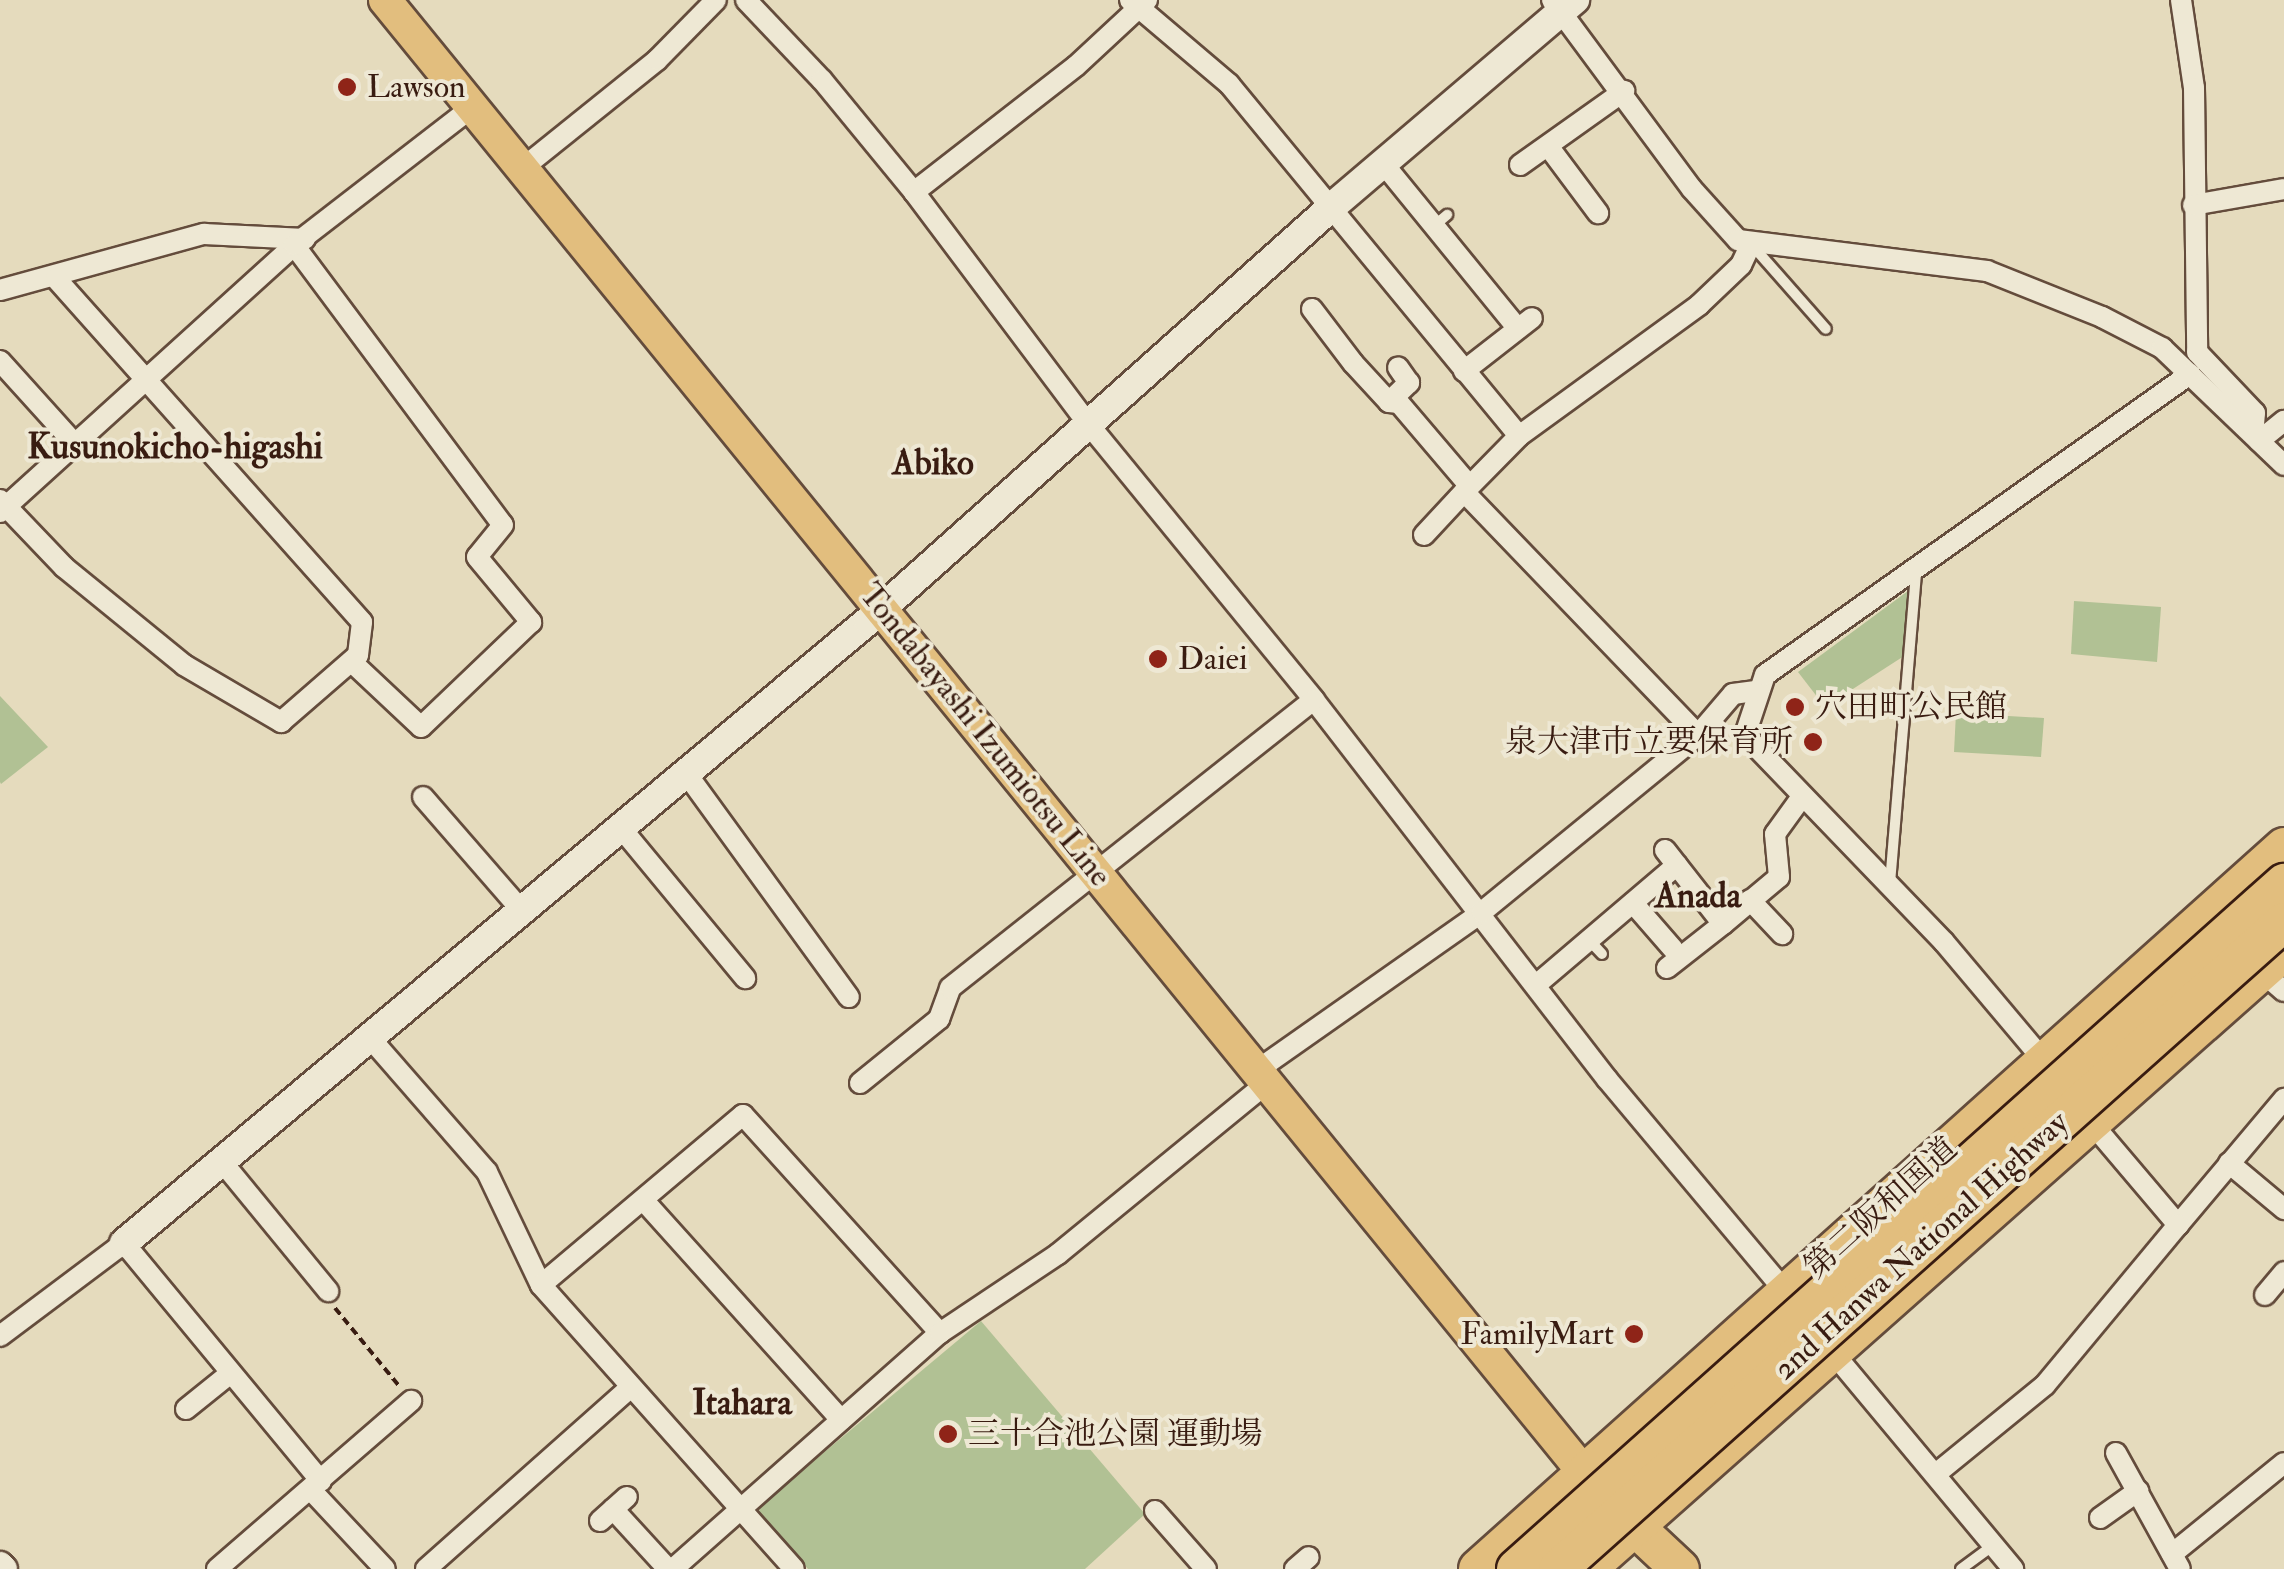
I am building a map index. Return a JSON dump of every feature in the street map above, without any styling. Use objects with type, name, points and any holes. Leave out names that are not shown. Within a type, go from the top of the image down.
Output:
[{"type":"highway","name":"第二阪和国道","points":[[1478,1569],[2284,848]]},
{"type":"highway","name":"2nd Hanwa National Highway","points":[[1516,1569],[2284,882]]},
{"type":"highway","name":"2nd Hanwa National Highway","points":[[1558,1569],[2284,922]]},
{"type":"highway","points":[[1587,1569],[2090,1120],[2277,971]]},
{"type":"highway","points":[[1584,1473],[1632,1527],[1660,1544],[1680,1569]]},
{"type":"highway","points":[[1632,1527],[1650,1569]]},
{"type":"main road","name":"Tondabayashi Izumiotsu Line","points":[[385,0],[1584,1473]]},
{"type":"street","points":[[524,167],[656,60],[716,0]]},
{"type":"street","points":[[746,0],[822,80],[914,192],[1090,426],[1314,700],[1536,985],[1832,1352],[1996,1543],[2013,1569]]},
{"type":"street","points":[[2180,0],[2194,88],[2197,352],[2255,413],[2256,438]]},
{"type":"street","points":[[914,192],[1076,66],[1138,3],[1229,84],[1327,211],[1519,436]]},
{"type":"street","points":[[0,1336],[224,1163],[881,607],[1563,4],[1692,188],[1738,240],[1987,270],[2102,316],[2162,348],[2284,465]]},
{"type":"street","points":[[1520,165],[1624,91]]},
{"type":"street","points":[[56,278],[144,379],[362,622],[354,664],[281,722],[184,665],[64,567],[2,506],[74,443],[144,379],[299,242],[472,108]]},
{"type":"street","points":[[1548,146],[1598,213]]},
{"type":"street","points":[[1382,162],[1441,220],[1525,324],[1464,371]]},
{"type":"street","points":[[2193,205],[2284,190]]},
{"type":"street","points":[[0,290],[56,278],[204,234],[299,242],[503,525],[477,557],[531,622],[421,726],[354,664]]},
{"type":"street","points":[[1424,536],[1519,436],[1699,305],[1742,265],[1751,244]]},
{"type":"street","points":[[1312,310],[1389,402],[1400,403],[1466,488],[1698,735]]},
{"type":"street","points":[[0,361],[74,443]]},
{"type":"street","points":[[1389,402],[1409,382],[1398,367]]},
{"type":"street","points":[[2045,1062],[1944,942],[1745,735],[1754,691],[1765,675],[2190,374]]},
{"type":"street","points":[[2256,438],[2284,421]]},
{"type":"street","points":[[613,1509],[670,1569],[940,1333],[1058,1254],[1267,1083],[1266,1064],[1482,912],[1698,735],[1732,694],[1754,691]]},
{"type":"street","points":[[860,1083],[940,1019],[950,988],[1096,870],[1112,865],[1314,700]]},
{"type":"street","points":[[686,773],[734,861],[837,991]]},
{"type":"street","points":[[422,798],[450,814],[522,912]]},
{"type":"street","points":[[1633,903],[1670,959],[1722,924],[1779,877],[1774,834],[1802,798]]},
{"type":"street","points":[[621,828],[745,978]]},
{"type":"street","points":[[1536,985],[1596,947],[1671,858],[1722,924]]},
{"type":"street","points":[[1750,900],[1782,934]]},
{"type":"street","points":[[371,1039],[486,1172],[541,1286],[794,1569]]},
{"type":"street","points":[[1937,1472],[2045,1386],[2284,1099]]},
{"type":"street","points":[[541,1286],[743,1116],[940,1333]]},
{"type":"street","points":[[2090,1120],[2178,1226]]},
{"type":"street","points":[[224,1163],[328,1291]]},
{"type":"street","points":[[2229,1163],[2284,1210]]},
{"type":"street","points":[[644,1202],[841,1420]]},
{"type":"street","points":[[124,1244],[385,1569]]},
{"type":"street","points":[[2265,1295],[2284,1272]]},
{"type":"street","points":[[186,1409],[227,1376]]},
{"type":"street","points":[[426,1569],[632,1386]]},
{"type":"street","points":[[217,1569],[411,1401]]},
{"type":"street","points":[[2116,1453],[2176,1561],[2284,1464]]},
{"type":"street","points":[[2100,1518],[2138,1491]]},
{"type":"street","points":[[1155,1511],[1203,1568]]},
{"type":"lane","points":[[1751,244],[1826,329]]},
{"type":"lane","points":[[1890,889],[1916,570]]},
{"type":"lane","points":[[1962,1569],[1996,1543]]},
{"type":"path","points":[[328,1291],[328,1300],[411,1401]]},
{"type":"green space","points":[[1908,591],[1904,656],[1825,707],[1798,672]]},
{"type":"green space","points":[[2074,601],[2161,607],[2157,662],[2071,654]]},
{"type":"green space","points":[[0,696],[48,747],[1,784],[0,782]]},
{"type":"green space","points":[[1956,713],[2044,718],[2041,757],[1954,752]]},
{"type":"green space","points":[[981,1321],[1145,1514],[1085,1569],[808,1569],[759,1513],[760,1506]]},
{"type":"place","name":"Lawson","points":[[347,87]]},
{"type":"place","name":"Daiei","points":[[1158,659]]},
{"type":"place","name":"穴田町公民館","points":[[1795,707]]},
{"type":"place","name":"泉大津市立要保育所","points":[[1813,742]]},
{"type":"place","name":"FamilyMart","points":[[1634,1334]]},
{"type":"place","name":"三十合池公園 運動場","points":[[948,1434]]},
{"type":"district","name":"Kusunokicho-higashi","points":[[175,447]]},
{"type":"district","name":"Abiko","points":[[933,463]]},
{"type":"district","name":"Anada","points":[[1698,896]]},
{"type":"district","name":"Itahara","points":[[742,1403]]}]
